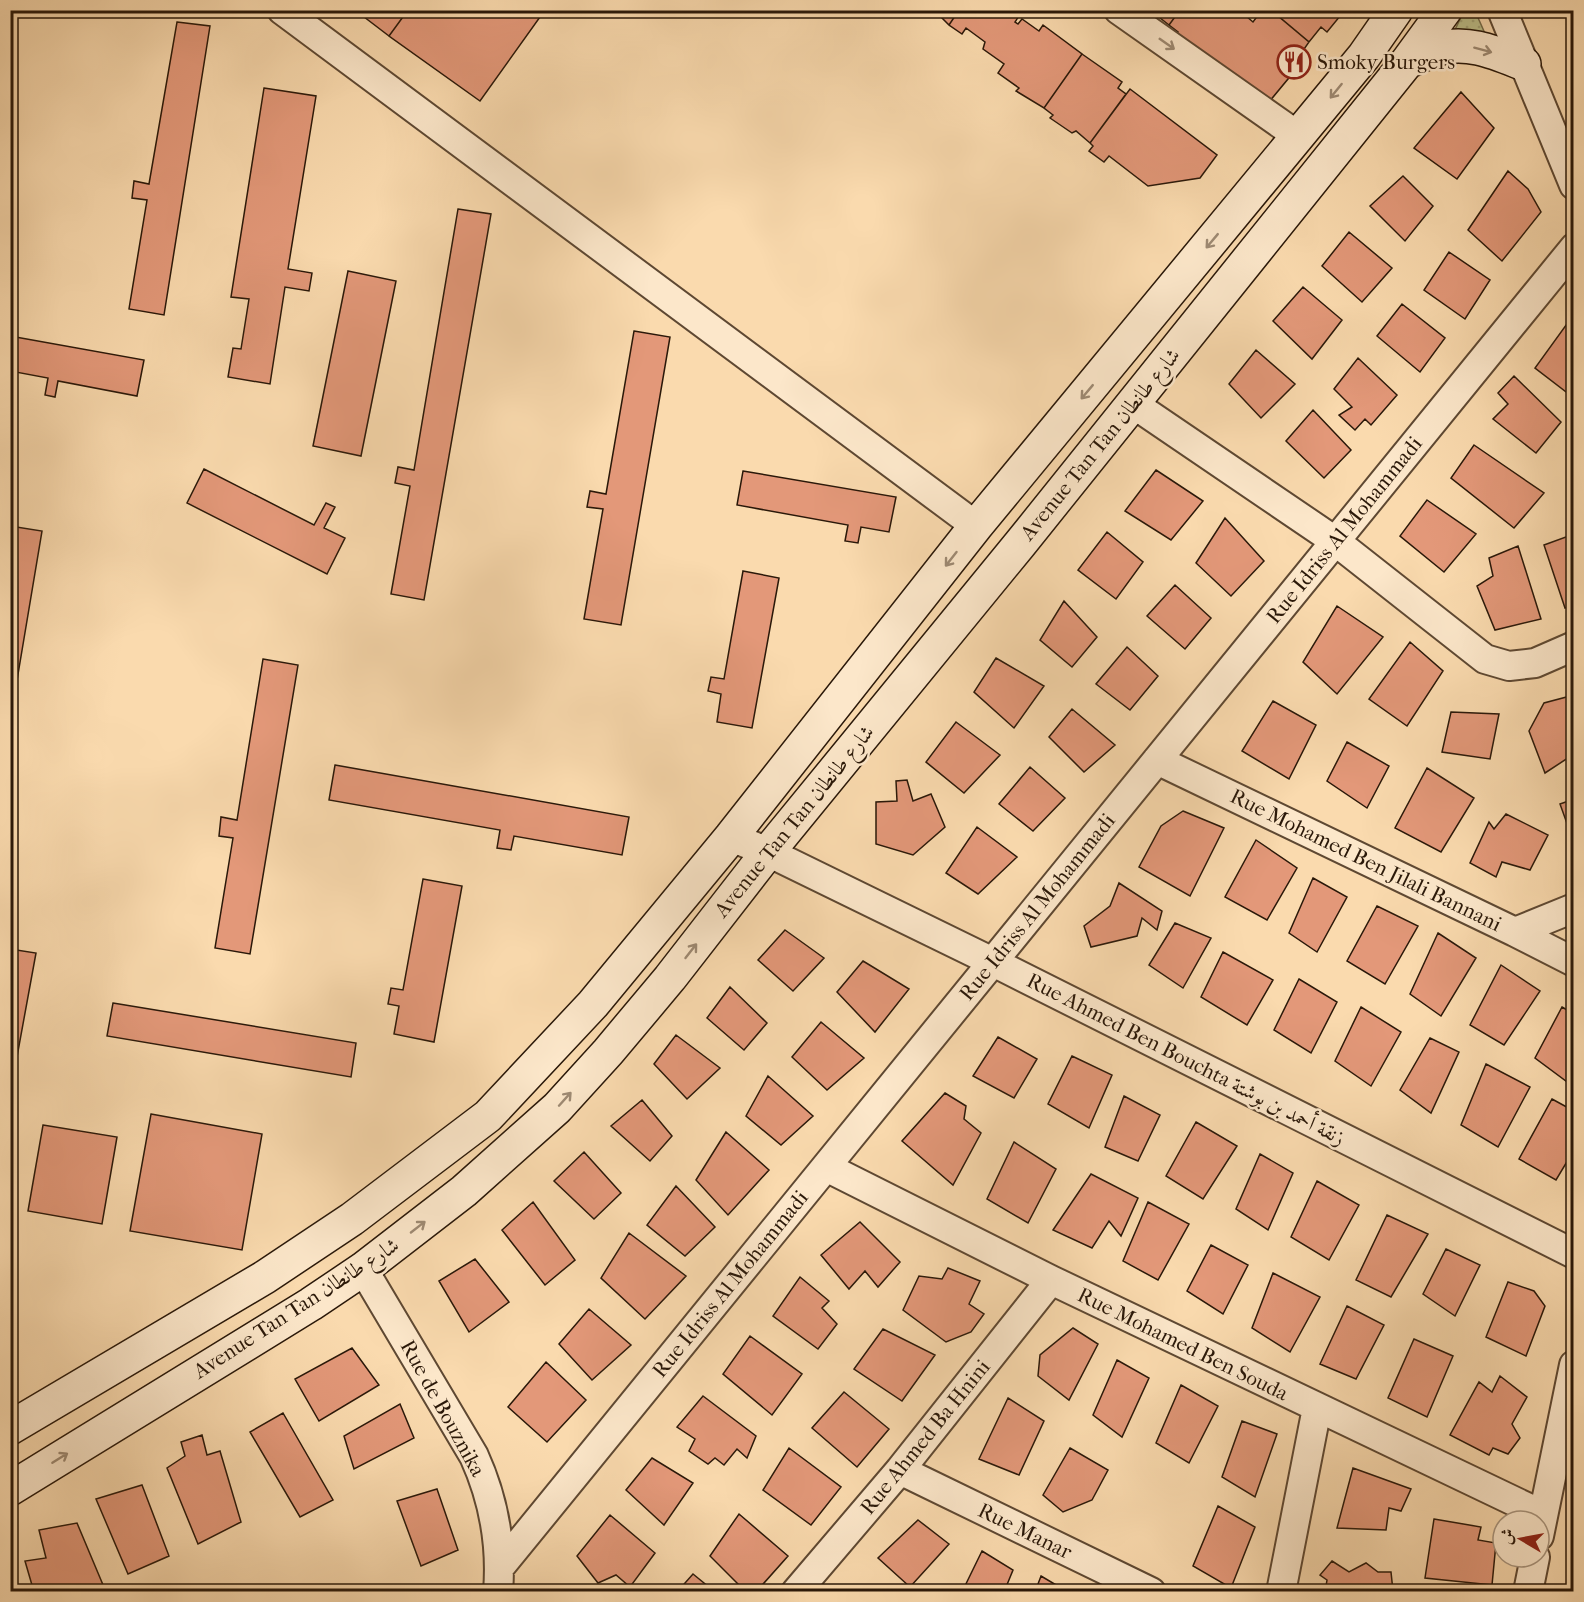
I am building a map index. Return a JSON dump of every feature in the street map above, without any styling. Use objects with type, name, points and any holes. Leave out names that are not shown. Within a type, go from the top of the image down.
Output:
[{"type":"main road","name":"Avenue Tan Tan شارع طانطان","points":[[10,1428],[265,1277],[352,1219],[488,1116],[592,1004],[731,837],[976,526],[1364,56],[1396,10]]},
{"type":"main road","name":"Avenue Tan Tan شارع طانطان","points":[[10,1489],[311,1304],[363,1269],[464,1191],[557,1108],[670,978],[768,852],[1020,544],[1407,63],[1445,10]]},
{"type":"main road","points":[[1407,63],[1435,49],[1465,46],[1480,48],[1524,64]]},
{"type":"street","points":[[282,10],[976,526]]},
{"type":"street","points":[[1119,10],[1298,136]]},
{"type":"street","points":[[1502,10],[1574,185]]},
{"type":"street","name":"Rue Idriss Al Mohammadi","points":[[499,1579],[826,1167],[1574,248]]},
{"type":"street","points":[[1132,403],[1335,541],[1485,659],[1509,666],[1535,663],[1574,646]]},
{"type":"street","name":"Rue Mohamed Ben Jilali Bannani","points":[[1157,760],[1574,962]]},
{"type":"street","name":"Rue Ahmed Ben Bouchta زنقة أحمد بن بوشتة","points":[[731,837],[768,852],[993,962],[1574,1254]]},
{"type":"street","points":[[1515,932],[1574,908]]},
{"type":"street","name":"Rue Mohamed Ben Souda","points":[[826,1167],[1051,1280],[1317,1408],[1510,1509]]},
{"type":"street","name":"Rue de Bouznika","points":[[363,1269],[474,1456],[485,1480],[498,1528],[499,1579]]},
{"type":"street","name":"Rue Ahmed Ba Hnini","points":[[795,1592],[900,1470],[1051,1280]]},
{"type":"street","points":[[1544,1509],[1574,1365]]},
{"type":"street","points":[[1281,1592],[1317,1408]]},
{"type":"street","name":"Rue Manar","points":[[900,1470],[1151,1592]]},
{"type":"street","points":[[1528,1592],[1533,1569]]},
{"type":"green space","points":[[1464,11],[1475,11],[1487,38],[1451,38]]},
{"type":"building","points":[[355,10],[408,10],[389,36]]},
{"type":"building","points":[[408,10],[545,10],[480,101],[389,36]]},
{"type":"building","points":[[939,10],[959,10],[949,25],[941,17],[944,14]]},
{"type":"building","points":[[959,10],[1023,10],[1015,22],[1018,24],[1022,19],[1039,31],[1043,25],[1082,54],[1044,108],[1016,91],[1019,88],[998,73],[1004,64],[983,49],[985,42],[966,28],[962,34],[949,25]]},
{"type":"building","points":[[1150,10],[1180,10],[1169,25]]},
{"type":"building","points":[[1180,10],[1239,10],[1253,22],[1262,10],[1271,10],[1309,42],[1302,52],[1307,56],[1269,102],[1175,34],[1178,32],[1169,25]]},
{"type":"building","points":[[1271,10],[1345,10],[1327,32],[1321,27],[1309,42]]},
{"type":"building","points":[[177,22],[210,26],[164,315],[129,309],[147,200],[132,198],[134,181],[149,184]]},
{"type":"building","points":[[1082,54],[1122,82],[1118,88],[1126,94],[1090,143],[1076,131],[1072,133],[1050,118],[1053,115],[1044,108]]},
{"type":"building","points":[[264,88],[316,96],[288,269],[312,273],[309,291],[285,287],[270,384],[228,377],[233,348],[241,349],[249,299],[231,297]]},
{"type":"building","points":[[1130,89],[1217,155],[1200,178],[1148,186],[1109,156],[1104,162],[1089,151],[1093,146],[1090,143]]},
{"type":"building","points":[[1461,92],[1494,128],[1457,179],[1414,148]]},
{"type":"building","points":[[1508,171],[1528,189],[1541,212],[1502,261],[1468,230]]},
{"type":"building","points":[[1403,176],[1433,206],[1405,241],[1370,206]]},
{"type":"building","points":[[458,209],[491,214],[424,600],[391,594],[410,486],[395,483],[398,467],[414,470]]},
{"type":"building","points":[[1349,232],[1392,268],[1362,302],[1322,266]]},
{"type":"building","points":[[1449,252],[1490,280],[1465,319],[1424,290]]},
{"type":"building","points":[[348,271],[396,281],[361,456],[313,446]]},
{"type":"building","points":[[1303,287],[1342,320],[1312,359],[1273,321]]},
{"type":"building","points":[[1402,304],[1445,338],[1420,372],[1377,336]]},
{"type":"building","points":[[1569,321],[1574,325],[1574,398],[1535,368]]},
{"type":"building","points":[[634,331],[670,337],[621,625],[584,619],[603,509],[587,507],[590,491],[606,494]]},
{"type":"building","points":[[10,336],[144,360],[137,396],[58,381],[55,397],[45,395],[48,378],[10,371]]},
{"type":"building","points":[[1256,350],[1295,384],[1261,418],[1229,384]]},
{"type":"building","points":[[1358,358],[1397,395],[1371,425],[1365,419],[1355,430],[1339,415],[1352,407],[1334,389]]},
{"type":"building","points":[[1514,376],[1561,422],[1536,453],[1493,419],[1508,404],[1498,393]]},
{"type":"building","points":[[1313,410],[1351,450],[1324,478],[1286,441]]},
{"type":"building","points":[[1474,445],[1544,493],[1514,528],[1451,478]]},
{"type":"building","points":[[204,469],[314,525],[326,503],[335,507],[324,528],[345,538],[327,574],[187,503]]},
{"type":"building","points":[[1156,470],[1203,501],[1171,540],[1125,511]]},
{"type":"building","points":[[743,471],[896,497],[889,532],[861,527],[858,543],[845,541],[848,525],[737,505]]},
{"type":"building","points":[[1427,500],[1476,534],[1444,572],[1400,536]]},
{"type":"building","points":[[1225,518],[1264,561],[1231,596],[1196,563]]},
{"type":"building","points":[[10,526],[42,531],[10,722]]},
{"type":"building","points":[[1107,532],[1143,562],[1116,599],[1078,570]]},
{"type":"building","points":[[1574,534],[1574,605],[1565,608],[1544,545]]},
{"type":"building","points":[[1518,546],[1541,619],[1495,630],[1477,586],[1493,576],[1489,558]]},
{"type":"building","points":[[743,571],[779,578],[752,728],[717,722],[721,694],[708,691],[711,677],[724,679]]},
{"type":"building","points":[[1175,585],[1211,618],[1185,649],[1147,616]]},
{"type":"building","points":[[1064,601],[1097,637],[1072,667],[1040,640]]},
{"type":"building","points":[[1337,606],[1383,637],[1337,694],[1303,662]]},
{"type":"building","points":[[1410,642],[1443,671],[1407,726],[1369,699]]},
{"type":"building","points":[[1127,647],[1158,676],[1130,710],[1096,684]]},
{"type":"building","points":[[996,658],[1044,686],[1014,728],[974,692]]},
{"type":"building","points":[[263,659],[298,665],[250,954],[215,948],[233,838],[219,836],[221,817],[237,820]]},
{"type":"building","points":[[1574,695],[1574,754],[1545,773],[1529,731],[1544,703]]},
{"type":"building","points":[[1273,701],[1316,725],[1289,779],[1242,751]]},
{"type":"building","points":[[1072,709],[1115,745],[1084,772],[1049,737]]},
{"type":"building","points":[[1451,712],[1499,714],[1490,759],[1442,752]]},
{"type":"building","points":[[956,722],[1000,755],[964,793],[926,762]]},
{"type":"building","points":[[1347,742],[1389,766],[1367,808],[1327,781]]},
{"type":"building","points":[[335,765],[629,817],[622,855],[514,836],[511,850],[497,848],[500,830],[329,800]]},
{"type":"building","points":[[1030,767],[1065,798],[1033,831],[999,804]]},
{"type":"building","points":[[1427,768],[1474,798],[1441,852],[1395,828]]},
{"type":"building","points":[[907,780],[913,801],[931,794],[945,827],[913,855],[876,844],[876,802],[897,801],[896,781]]},
{"type":"building","points":[[1574,799],[1574,843],[1560,804]]},
{"type":"building","points":[[1183,811],[1224,828],[1190,896],[1139,867],[1161,826]]},
{"type":"building","points":[[1506,814],[1548,835],[1530,870],[1502,862],[1496,877],[1470,863],[1489,822],[1494,829]]},
{"type":"building","points":[[977,827],[1017,857],[978,894],[946,873]]},
{"type":"building","points":[[1256,840],[1297,868],[1267,920],[1225,897]]},
{"type":"building","points":[[1313,878],[1347,897],[1317,952],[1289,933]]},
{"type":"building","points":[[423,879],[462,886],[434,1042],[394,1034],[399,1006],[388,1004],[391,988],[403,990]]},
{"type":"building","points":[[1119,883],[1162,911],[1157,930],[1142,918],[1137,936],[1091,947],[1084,926],[1110,906]]},
{"type":"building","points":[[1377,906],[1418,926],[1385,984],[1347,961]]},
{"type":"building","points":[[1175,923],[1211,938],[1183,988],[1149,965]]},
{"type":"building","points":[[785,930],[824,958],[793,991],[758,960]]},
{"type":"building","points":[[1438,933],[1476,958],[1441,1016],[1410,994]]},
{"type":"building","points":[[10,949],[36,953],[10,1095]]},
{"type":"building","points":[[1223,952],[1273,980],[1247,1025],[1201,997]]},
{"type":"building","points":[[863,961],[909,989],[875,1032],[837,992]]},
{"type":"building","points":[[1501,965],[1540,991],[1504,1045],[1470,1025]]},
{"type":"building","points":[[1299,979],[1337,1002],[1311,1053],[1274,1030]]},
{"type":"building","points":[[730,987],[767,1023],[744,1050],[707,1018]]},
{"type":"building","points":[[113,1003],[356,1043],[351,1077],[107,1036]]},
{"type":"building","points":[[1361,1007],[1401,1032],[1371,1086],[1335,1061]]},
{"type":"building","points":[[1562,1007],[1574,1014],[1574,1087],[1535,1058]]},
{"type":"building","points":[[821,1022],[864,1058],[827,1090],[792,1057]]},
{"type":"building","points":[[676,1035],[720,1068],[687,1099],[654,1064]]},
{"type":"building","points":[[998,1037],[1037,1059],[1014,1098],[973,1076]]},
{"type":"building","points":[[1430,1038],[1459,1052],[1431,1113],[1400,1090]]},
{"type":"building","points":[[1072,1056],[1112,1075],[1089,1128],[1048,1104]]},
{"type":"building","points":[[1486,1064],[1530,1087],[1498,1147],[1461,1125]]},
{"type":"building","points":[[768,1076],[813,1116],[781,1145],[746,1116]]},
{"type":"building","points":[[945,1093],[966,1106],[964,1119],[981,1133],[953,1185],[902,1141]]},
{"type":"building","points":[[1124,1096],[1160,1115],[1138,1161],[1105,1147]]},
{"type":"building","points":[[1552,1099],[1574,1111],[1574,1150],[1556,1180],[1519,1159]]},
{"type":"building","points":[[642,1100],[672,1136],[650,1161],[611,1126]]},
{"type":"building","points":[[151,1114],[262,1134],[242,1250],[130,1231]]},
{"type":"building","points":[[1196,1122],[1237,1146],[1203,1199],[1166,1176]]},
{"type":"building","points":[[43,1125],[117,1137],[102,1224],[28,1211]]},
{"type":"building","points":[[726,1132],[769,1170],[728,1215],[696,1180]]},
{"type":"building","points":[[1014,1142],[1056,1169],[1028,1223],[987,1199]]},
{"type":"building","points":[[584,1152],[621,1193],[594,1219],[554,1181]]},
{"type":"building","points":[[1260,1154],[1293,1173],[1268,1230],[1236,1209]]},
{"type":"building","points":[[1091,1174],[1138,1198],[1121,1236],[1109,1221],[1092,1248],[1053,1230]]},
{"type":"building","points":[[1317,1181],[1359,1205],[1329,1260],[1291,1237]]},
{"type":"building","points":[[676,1186],[715,1227],[685,1256],[647,1225]]},
{"type":"building","points":[[533,1202],[575,1260],[545,1285],[502,1230]]},
{"type":"building","points":[[1148,1202],[1189,1224],[1158,1280],[1123,1261]]},
{"type":"building","points":[[1387,1215],[1428,1234],[1391,1297],[1356,1280]]},
{"type":"building","points":[[860,1222],[900,1262],[878,1287],[865,1271],[849,1289],[821,1255]]},
{"type":"building","points":[[629,1233],[686,1276],[645,1319],[601,1278]]},
{"type":"building","points":[[1211,1245],[1248,1265],[1223,1314],[1187,1291]]},
{"type":"building","points":[[1446,1249],[1480,1265],[1455,1316],[1423,1294]]},
{"type":"building","points":[[475,1259],[509,1302],[469,1332],[439,1281]]},
{"type":"building","points":[[948,1268],[980,1281],[969,1304],[984,1314],[971,1332],[946,1342],[903,1310],[919,1276],[942,1279]]},
{"type":"building","points":[[1273,1273],[1320,1297],[1290,1352],[1252,1328]]},
{"type":"building","points":[[800,1277],[829,1301],[822,1308],[837,1324],[818,1349],[773,1316]]},
{"type":"building","points":[[1508,1282],[1534,1291],[1545,1306],[1526,1356],[1486,1337]]},
{"type":"building","points":[[1347,1306],[1384,1325],[1356,1379],[1320,1364]]},
{"type":"building","points":[[589,1309],[631,1345],[592,1380],[559,1344]]},
{"type":"building","points":[[1073,1328],[1098,1344],[1069,1400],[1038,1376],[1040,1355]]},
{"type":"building","points":[[883,1329],[935,1355],[902,1401],[854,1369]]},
{"type":"building","points":[[750,1336],[802,1374],[772,1415],[723,1374]]},
{"type":"building","points":[[1414,1339],[1453,1356],[1427,1417],[1388,1398]]},
{"type":"building","points":[[352,1348],[379,1385],[319,1421],[295,1379]]},
{"type":"building","points":[[1117,1360],[1149,1378],[1122,1437],[1093,1415]]},
{"type":"building","points":[[546,1362],[586,1400],[547,1442],[508,1407]]},
{"type":"building","points":[[1500,1376],[1527,1397],[1512,1424],[1520,1438],[1508,1454],[1493,1448],[1489,1455],[1450,1435],[1479,1382],[1492,1392]]},
{"type":"building","points":[[1181,1385],[1218,1406],[1189,1463],[1156,1443]]},
{"type":"building","points":[[844,1392],[889,1429],[857,1467],[812,1428]]},
{"type":"building","points":[[703,1396],[756,1436],[747,1458],[737,1449],[724,1465],[715,1458],[708,1464],[689,1451],[695,1439],[677,1427]]},
{"type":"building","points":[[1008,1398],[1044,1421],[1019,1475],[979,1459]]},
{"type":"building","points":[[400,1404],[414,1438],[354,1469],[344,1436]]},
{"type":"building","points":[[283,1413],[333,1500],[300,1517],[250,1432]]},
{"type":"building","points":[[1242,1421],[1277,1434],[1255,1497],[1222,1477]]},
{"type":"building","points":[[202,1435],[207,1455],[220,1451],[241,1522],[198,1544],[167,1468],[185,1456],[181,1442]]},
{"type":"building","points":[[789,1448],[841,1487],[811,1525],[763,1490]]},
{"type":"building","points":[[1070,1448],[1108,1470],[1092,1500],[1063,1512],[1043,1495]]},
{"type":"building","points":[[652,1458],[693,1483],[664,1525],[626,1490]]},
{"type":"building","points":[[1353,1468],[1411,1489],[1401,1511],[1389,1508],[1386,1530],[1337,1528]]},
{"type":"building","points":[[142,1485],[169,1556],[128,1574],[96,1499]]},
{"type":"building","points":[[437,1489],[458,1550],[421,1566],[397,1501]]},
{"type":"building","points":[[1218,1506],[1255,1527],[1231,1588],[1193,1566]]},
{"type":"building","points":[[739,1514],[788,1556],[756,1592],[746,1592],[710,1556]]},
{"type":"building","points":[[610,1515],[655,1553],[630,1587],[616,1575],[598,1583],[577,1556]]},
{"type":"building","points":[[1434,1519],[1481,1527],[1478,1540],[1491,1542],[1491,1569],[1494,1569],[1492,1585],[1425,1578]]},
{"type":"building","points":[[918,1520],[949,1544],[910,1587],[878,1558]]},
{"type":"building","points":[[77,1523],[106,1592],[34,1592],[25,1561],[46,1558],[39,1530]]},
{"type":"building","points":[[982,1551],[1013,1570],[1004,1592],[962,1592]]},
{"type":"building","points":[[1332,1561],[1349,1572],[1366,1563],[1378,1572],[1391,1572],[1393,1591],[1325,1592],[1327,1580],[1320,1575]]},
{"type":"building","points":[[693,1574],[715,1592],[677,1592]]},
{"type":"building","points":[[1041,1576],[1068,1592],[1035,1592]]},
{"type":"place","name":"Smoky Burgers","points":[[1294,62]]}]
